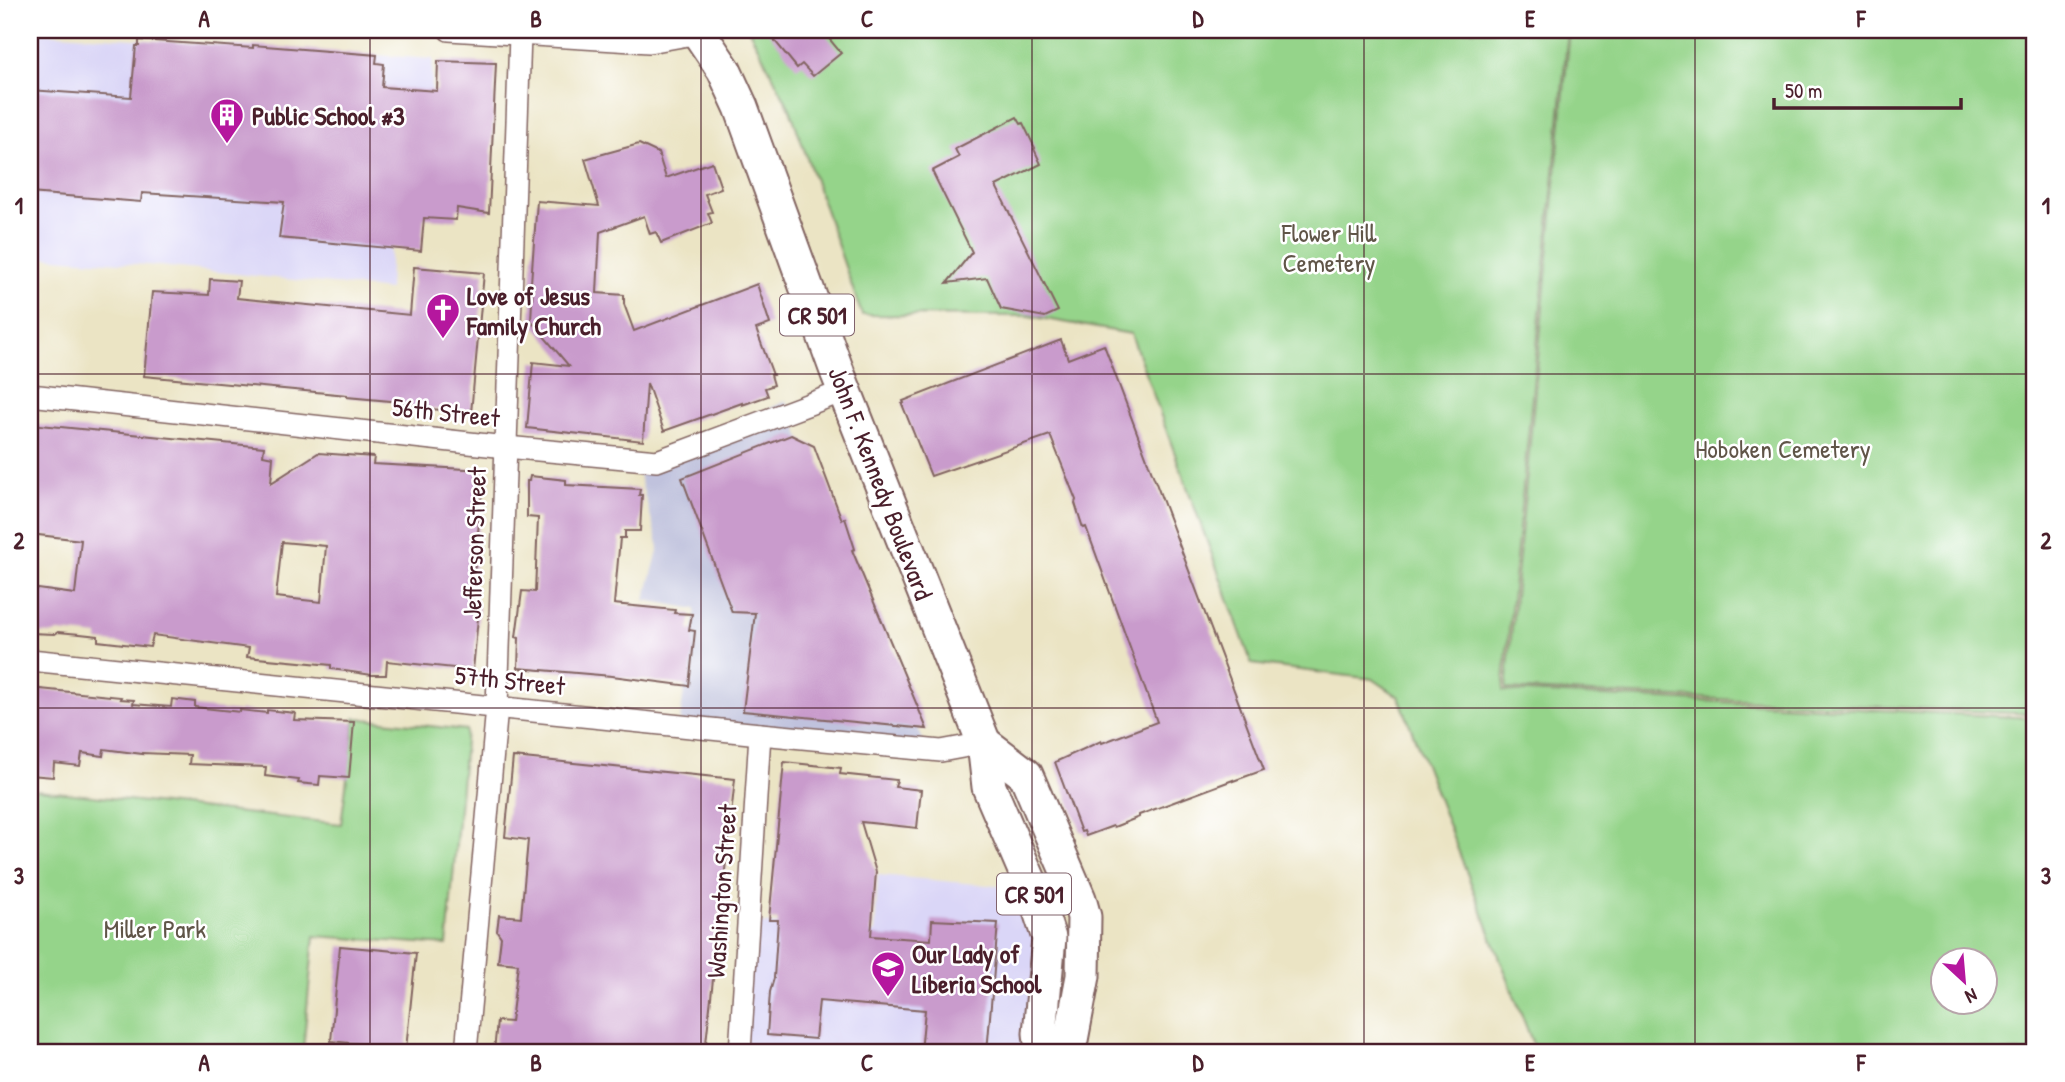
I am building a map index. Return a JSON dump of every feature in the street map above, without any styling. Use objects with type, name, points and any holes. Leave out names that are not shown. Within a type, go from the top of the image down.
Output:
[{"type":"main road","name":"John F. Kennedy Boulevard","points":[[698,31],[724,70],[741,107],[844,391],[984,743],[989,788],[1032,887],[1049,938],[1040,1033],[1042,1052]]},
{"type":"main road","name":"CR 501","points":[[984,743],[1026,775],[1084,917],[1083,976],[1071,1040],[1062,1052]]},
{"type":"street","points":[[449,30],[649,43],[698,31]]},
{"type":"street","name":"Jefferson Street","points":[[466,1052],[497,707],[520,35]]},
{"type":"street","name":"56th Street","points":[[30,395],[657,461],[844,391]]},
{"type":"street","name":"57th Street","points":[[30,660],[941,751],[984,743]]},
{"type":"street","name":"Washington Street","points":[[740,1052],[760,734]]},
{"type":"shaded area","name":"Public School #3","points":[[30,32],[433,59],[428,167],[394,164],[389,290],[160,266],[30,256]]},
{"type":"shaded area","points":[[786,401],[927,750],[679,726],[696,609],[645,600],[659,547],[637,468]]},
{"type":"shaded area","name":"Our Lady of Liberia School","points":[[878,875],[1019,888],[1038,943],[1030,1052],[740,1052],[747,922],[875,933]]},
{"type":"green space","name":"Flower Hill Cemetery","points":[[749,30],[1568,30],[1503,691],[2035,718],[2035,1052],[1536,1052],[1399,697],[1373,679],[1252,664],[1131,334],[1029,316],[862,315],[790,109]]},
{"type":"green space","name":"Hoboken Cemetery","points":[[1570,30],[2035,30],[2035,714],[1506,689]]},
{"type":"green space","name":"Miller Park","points":[[355,718],[466,730],[447,945],[314,936],[303,1050],[269,1046],[268,1052],[30,1052],[30,789],[341,824]]},
{"type":"building","points":[[766,30],[822,30],[841,53],[813,76],[802,64],[797,68]]},
{"type":"building","name":"Public School #3","points":[[139,40],[253,48],[253,45],[377,55],[376,63],[384,64],[382,87],[437,91],[438,61],[496,63],[489,213],[457,208],[456,220],[424,218],[421,251],[279,238],[284,202],[142,193],[141,202],[30,193],[30,90],[131,97],[136,46],[139,46]]},
{"type":"building","points":[[1017,117],[1021,124],[1023,123],[1041,164],[996,186],[1058,311],[1045,317],[1001,309],[987,278],[947,283],[972,252],[932,171],[959,157],[955,149]]},
{"type":"building","points":[[639,144],[658,153],[666,178],[712,162],[721,188],[705,194],[712,212],[708,213],[712,223],[661,243],[656,232],[650,234],[644,216],[600,232],[597,293],[624,295],[624,304],[634,331],[757,284],[770,324],[756,329],[773,375],[774,385],[765,388],[768,396],[664,431],[647,383],[643,441],[527,428],[533,362],[569,366],[531,321],[537,201],[599,206],[585,159]]},
{"type":"building","points":[[414,267],[484,273],[471,413],[401,406],[401,402],[347,395],[144,376],[152,292],[209,295],[210,279],[239,281],[237,298],[410,315]]},
{"type":"building","points":[[1061,340],[1068,359],[1104,345],[1264,770],[1086,836],[1084,831],[1081,832],[1055,762],[1101,741],[1102,743],[1157,722],[1050,435],[931,476],[902,404],[903,401]]},
{"type":"building","points":[[30,424],[264,447],[263,455],[273,457],[271,483],[318,453],[374,457],[373,464],[484,470],[471,606],[479,607],[473,670],[387,661],[386,675],[372,675],[331,669],[331,665],[247,657],[249,648],[153,635],[150,647],[98,641],[98,636],[58,632],[30,633],[30,588],[75,594],[81,540],[30,534]],"holes":[[[282,542],[326,546],[321,602],[276,597]]]},
{"type":"building","points":[[791,435],[814,446],[842,520],[845,518],[855,549],[852,550],[927,729],[743,711],[755,613],[732,612],[682,478]]},
{"type":"building","points":[[530,476],[566,480],[566,485],[640,489],[640,531],[625,531],[625,538],[620,538],[614,604],[692,614],[689,630],[695,631],[689,686],[518,668],[519,638],[516,637],[522,591],[535,592],[538,518],[527,517],[527,481]]},
{"type":"building","points":[[30,688],[121,697],[120,699],[134,700],[133,704],[171,707],[172,699],[195,702],[195,707],[240,712],[267,713],[267,710],[295,713],[294,720],[354,722],[349,778],[320,776],[319,785],[298,783],[299,780],[265,776],[266,767],[189,764],[190,755],[143,754],[104,749],[103,756],[82,753],[80,766],[54,763],[53,777],[30,775]]},
{"type":"building","points":[[513,757],[735,779],[705,1052],[494,1052],[497,1021],[511,1022],[518,964],[498,962],[501,937],[497,931],[499,915],[521,917],[528,840],[505,837]]},
{"type":"building","points":[[784,762],[841,768],[840,774],[897,780],[895,787],[921,790],[917,828],[861,822],[876,872],[871,936],[931,940],[932,920],[998,923],[987,1052],[921,1052],[925,1010],[819,1001],[815,1039],[767,1035],[778,920],[769,920]]},
{"type":"building","points":[[340,946],[416,953],[406,1049],[331,1041]]},
{"type":"place","name":"Public School #3","points":[[227,145]]},
{"type":"place","name":"Love of Jesus Family Church","points":[[443,340]]},
{"type":"place","name":"Our Lady of Liberia School","points":[[888,998]]}]
